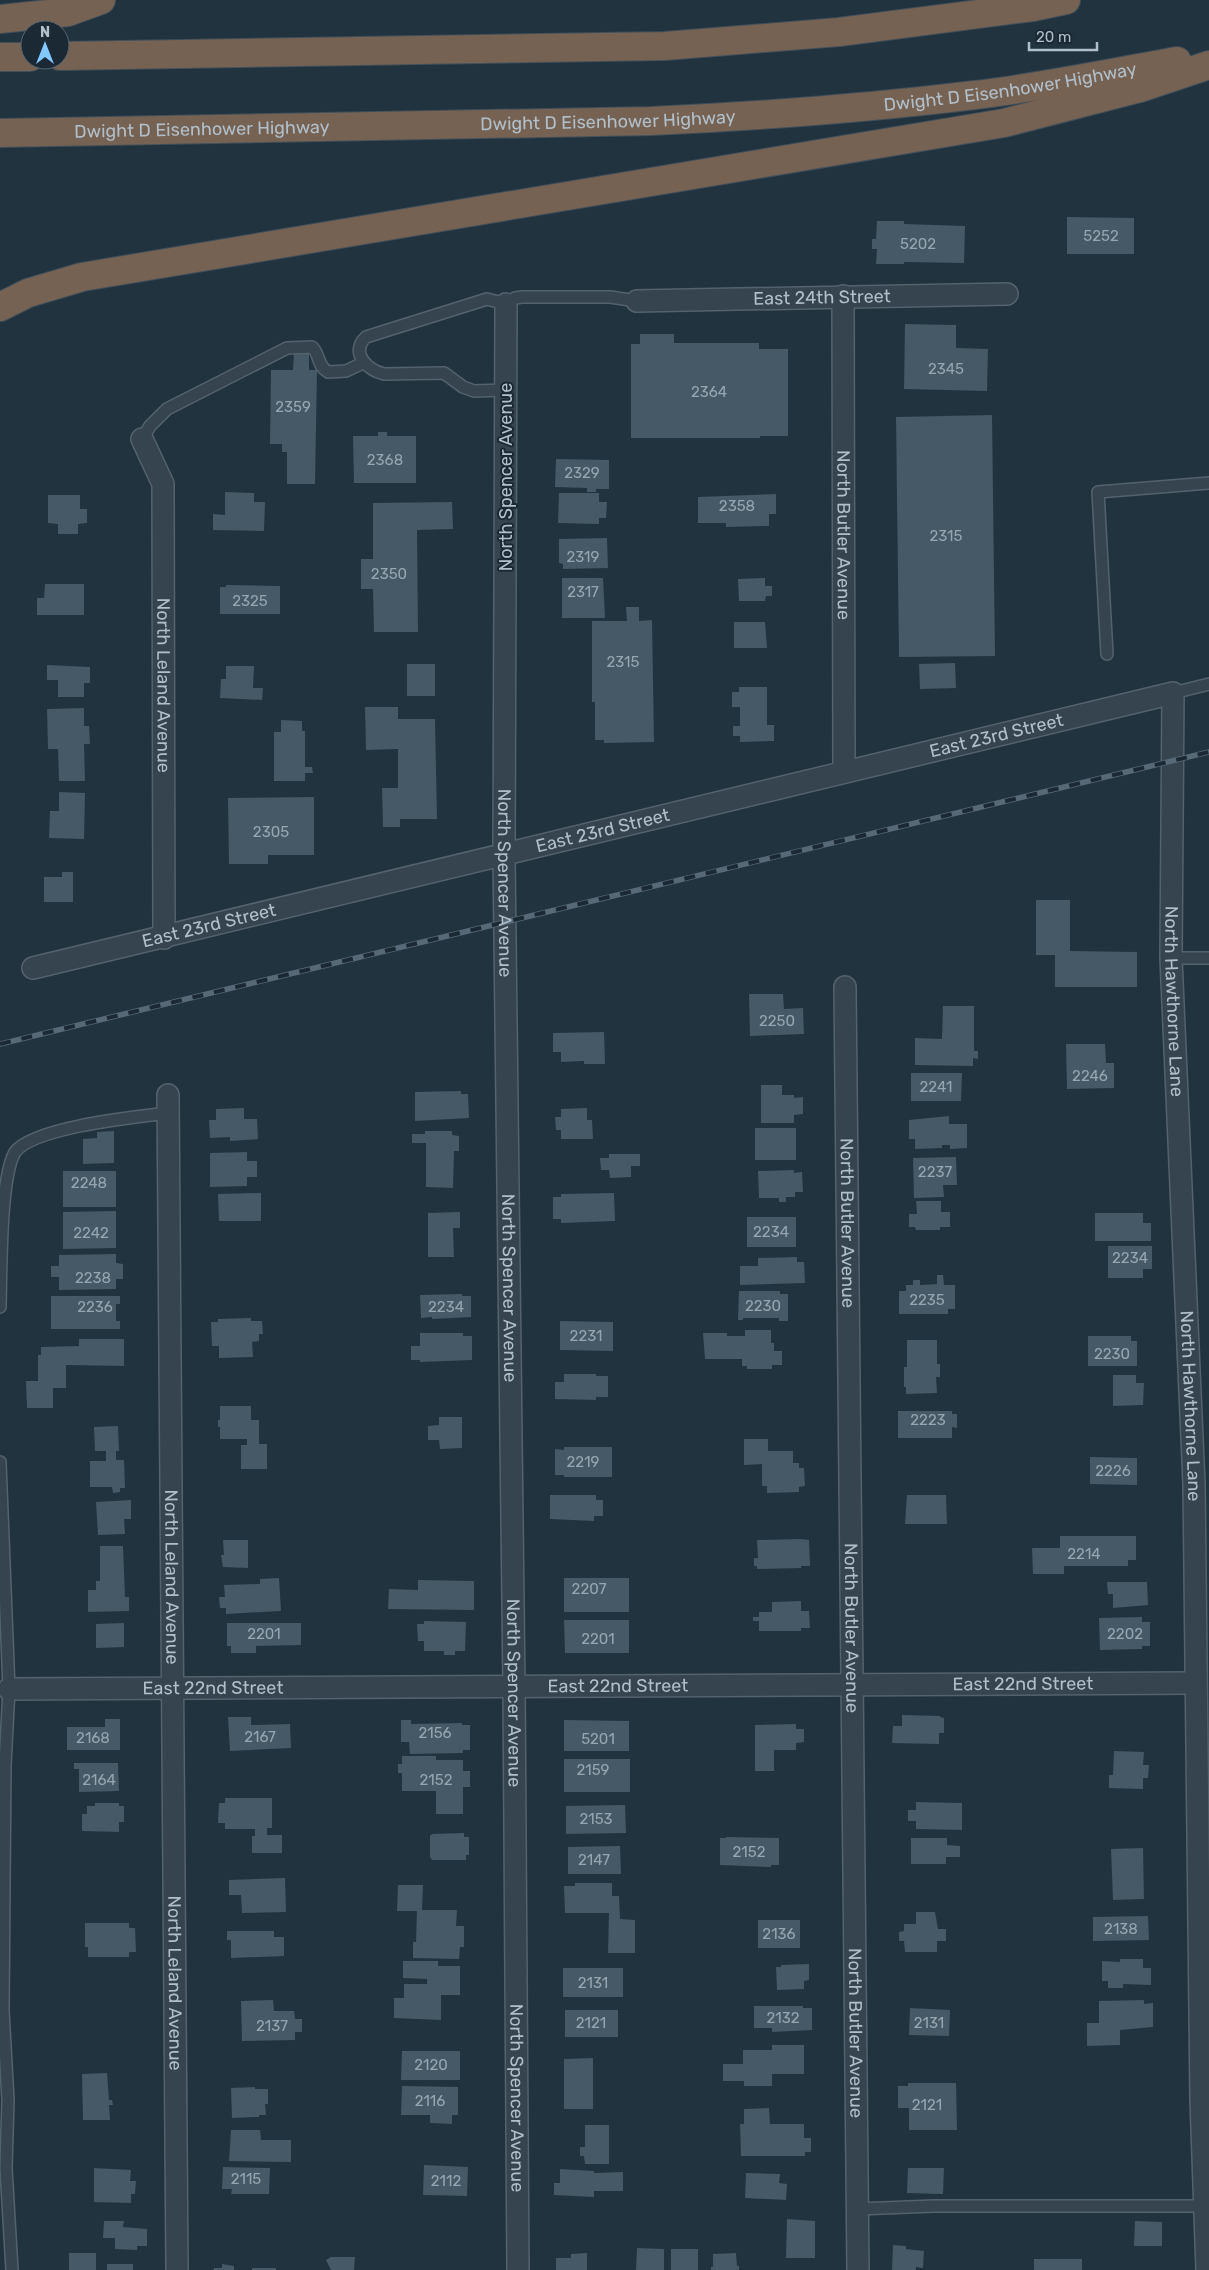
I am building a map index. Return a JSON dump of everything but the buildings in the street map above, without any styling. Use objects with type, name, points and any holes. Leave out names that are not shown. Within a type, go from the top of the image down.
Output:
[{"type":"highway","points":[[0,19],[68,12],[102,0]]},
{"type":"highway","points":[[70,56],[665,46],[839,32],[1033,7],[1066,0]]},
{"type":"highway","name":"Dwight D Eisenhower Highway","points":[[0,133],[651,121],[738,117],[827,111],[977,95],[1075,80],[1209,53]]},
{"type":"highway","points":[[0,57],[20,57]]},
{"type":"highway","points":[[0,307],[28,293],[82,277],[1004,123],[1140,88],[1209,65]]},
{"type":"street","name":"East 24th Street","points":[[637,301],[1007,294]]},
{"type":"street","name":"North Butler Avenue","points":[[843,296],[844,772]]},
{"type":"street","name":"North Spencer Avenue","points":[[506,304],[504,855],[514,1687],[518,2270]]},
{"type":"street","name":"North Leland Avenue","points":[[142,439],[163,484],[164,938]]},
{"type":"street","name":"East 23rd Street","points":[[34,968],[1173,693]]},
{"type":"street","name":"North Hawthorne Lane","points":[[1173,693],[1171,958],[1201,1484],[1196,1682],[1204,1997],[1207,2270]]},
{"type":"street","name":"North Butler Avenue","points":[[845,987],[858,2270]]},
{"type":"street","name":"North Leland Avenue","points":[[168,1104],[177,2270]]},
{"type":"street","name":"East 22nd Street","points":[[10,1689],[1196,1682]]},
{"type":"lane","points":[[506,390],[474,391],[444,374],[384,374],[375,372],[364,363],[359,354],[360,347],[366,337],[487,299],[506,304],[515,298],[522,297],[610,297],[637,301]]},
{"type":"lane","points":[[142,439],[150,426],[167,410],[287,348],[312,346],[317,351],[320,365],[328,372],[346,371],[364,363]]},
{"type":"lane","points":[[1107,654],[1098,492],[1209,483]]},
{"type":"lane","points":[[1173,693],[1209,684]]},
{"type":"lane","points":[[1171,958],[1209,958]]},
{"type":"lane","points":[[0,1307],[4,1190],[8,1165],[15,1151],[26,1142],[43,1136],[168,1104]]},
{"type":"lane","points":[[0,1462],[10,1689],[5,1765],[3,2010],[8,2100],[6,2168],[12,2270]]},
{"type":"lane","points":[[857,2209],[934,2206],[1205,2206]]},
{"type":"railway","points":[[0,1044],[1209,752]]}]
